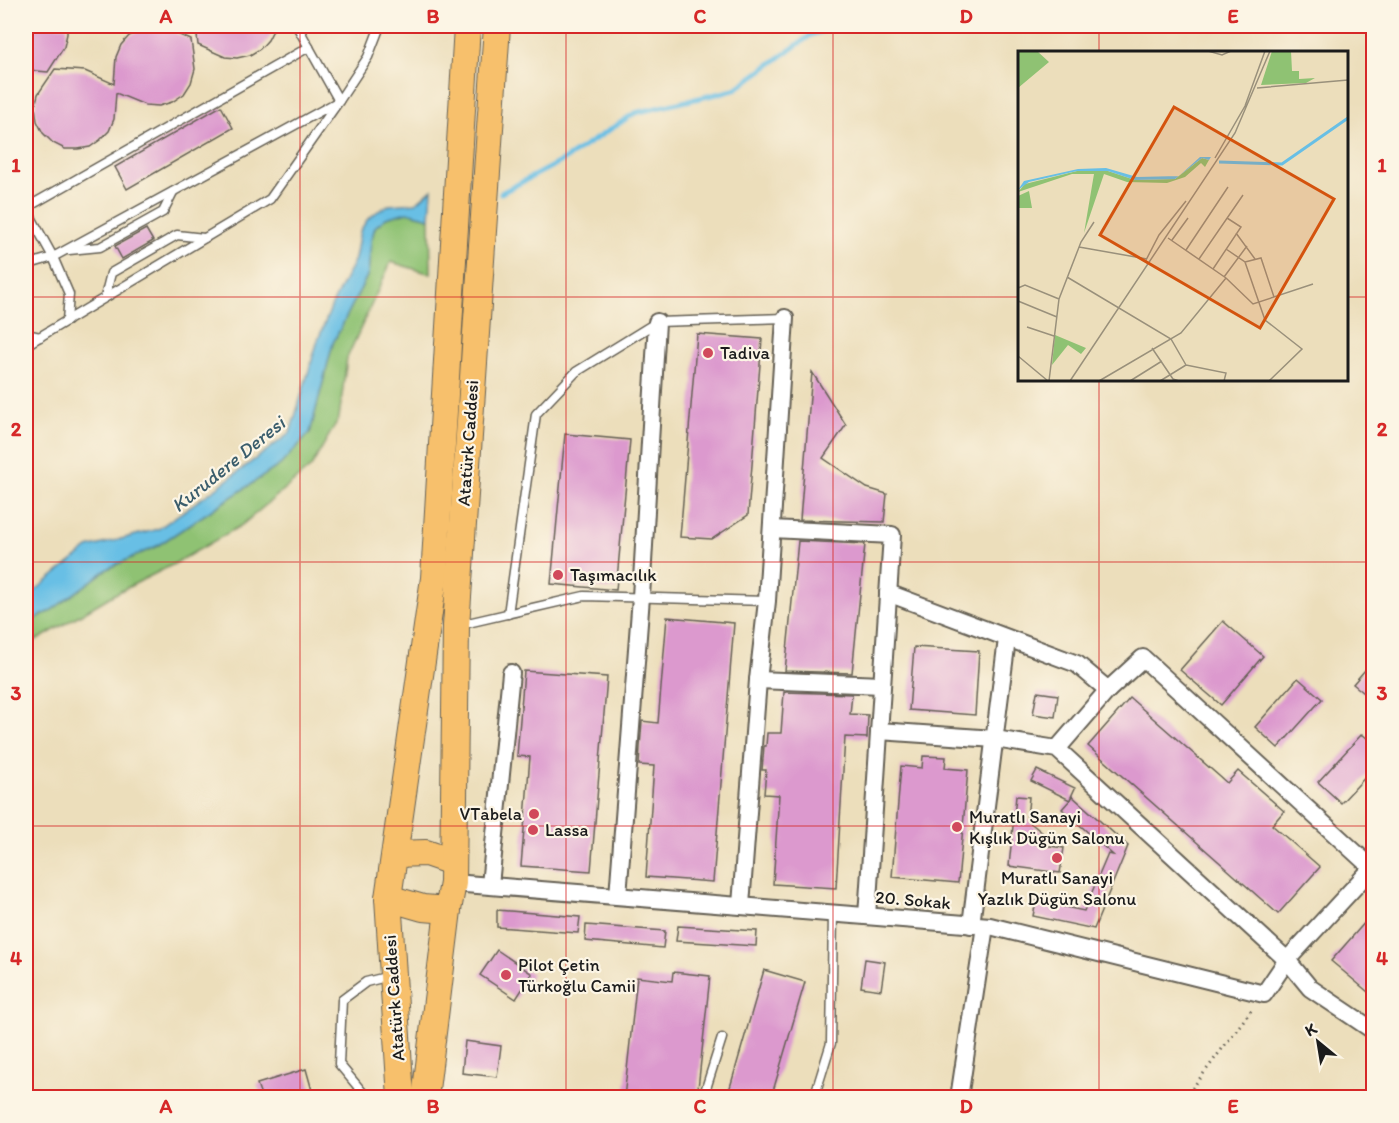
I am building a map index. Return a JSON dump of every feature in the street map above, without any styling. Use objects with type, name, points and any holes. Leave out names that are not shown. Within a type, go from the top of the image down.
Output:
[{"type":"main road","name":"Atatürk Caddesi","points":[[401,1098],[388,898],[434,578],[467,26]]},
{"type":"main road","name":"Atatürk Caddesi","points":[[425,1098],[453,873],[456,626],[497,26]]},
{"type":"main road","points":[[395,854],[426,853],[453,873]]},
{"type":"main road","points":[[388,898],[423,908],[448,910]]},
{"type":"street","points":[[741,905],[758,680],[767,601],[785,318]]},
{"type":"street","points":[[618,896],[641,597],[657,322]]},
{"type":"street","points":[[772,529],[892,535],[867,916]]},
{"type":"street","points":[[888,593],[1077,664],[1108,690]]},
{"type":"street","points":[[958,1098],[1007,639]]},
{"type":"street","points":[[1058,749],[1108,690],[1143,658],[1373,867],[1287,960],[1264,994]]},
{"type":"street","points":[[490,885],[511,672]]},
{"type":"street","points":[[758,680],[882,685]]},
{"type":"street","points":[[879,731],[995,739],[1058,749],[1287,960],[1310,988],[1374,1031]]},
{"type":"street","name":"20. Sokak","points":[[453,873],[490,885],[978,925],[1264,994]]},
{"type":"lane","points":[[297,26],[339,100]]},
{"type":"lane","points":[[26,345],[270,199],[368,57],[380,26]]},
{"type":"lane","points":[[67,321],[69,294],[54,257],[26,208],[309,47]]},
{"type":"lane","points":[[26,265],[54,257],[339,100]]},
{"type":"lane","points":[[66,250],[100,247],[163,212],[174,191]]},
{"type":"lane","points":[[105,297],[111,273],[177,235],[204,238]]},
{"type":"lane","points":[[508,614],[536,414],[576,372],[657,322],[785,318]]},
{"type":"lane","points":[[26,334],[40,337]]},
{"type":"lane","points":[[456,626],[584,596],[767,601]]},
{"type":"lane","points":[[814,1098],[831,1043],[833,913]]},
{"type":"lane","points":[[380,1098],[364,1094],[339,1064],[342,1000],[366,982],[393,975]]},
{"type":"lane","points":[[703,1098],[722,1038]]},
{"type":"path","points":[[1185,1098],[1264,994]]},
{"type":"green space","points":[[407,212],[430,218],[431,274],[391,262],[347,358],[339,418],[311,467],[242,525],[174,564],[113,595],[41,638],[26,644],[26,623],[49,612],[109,568],[157,546],[280,465],[310,433],[333,343],[368,274],[371,241],[375,227],[386,218]]},
{"type":"water","points":[[432,189],[430,218],[407,212],[386,218],[375,227],[371,241],[368,274],[333,343],[310,433],[280,465],[157,546],[109,568],[49,612],[26,623],[26,598],[88,548],[158,529],[290,433],[318,340],[332,305],[355,259],[360,231],[367,220],[378,211],[389,205],[416,203]]},
{"type":"building","points":[[26,26],[67,26],[64,47],[48,72],[26,70]]},
{"type":"building","points":[[196,26],[275,26],[260,49],[250,55],[237,58],[225,57],[198,45]]},
{"type":"building","points":[[152,27],[164,28],[191,40],[195,69],[191,83],[184,94],[172,102],[159,106],[145,105],[116,93],[114,119],[109,131],[100,140],[90,147],[78,149],[65,149],[53,143],[43,133],[37,121],[35,107],[38,94],[55,69],[85,71],[114,84],[116,57],[121,45],[129,36]]},
{"type":"building","points":[[221,106],[233,128],[127,189],[115,167]]},
{"type":"building","points":[[146,229],[153,241],[122,259],[115,246]]},
{"type":"building","points":[[697,334],[762,339],[748,515],[712,539],[680,537]]},
{"type":"building","points":[[812,372],[846,425],[823,458],[867,488],[887,494],[884,522],[800,520]]},
{"type":"building","points":[[565,434],[630,440],[616,590],[551,584]]},
{"type":"building","points":[[798,541],[865,544],[852,673],[785,671]]},
{"type":"building","points":[[667,617],[734,623],[713,882],[646,877],[654,766],[639,765],[642,721],[658,723]]},
{"type":"building","points":[[1223,621],[1263,656],[1221,705],[1180,670]]},
{"type":"building","points":[[914,647],[979,651],[975,715],[909,710]]},
{"type":"building","points":[[1365,670],[1374,678],[1374,701],[1353,684]]},
{"type":"building","points":[[524,671],[607,677],[591,871],[521,866],[530,757],[517,756]]},
{"type":"building","points":[[1298,678],[1322,699],[1278,748],[1255,727]]},
{"type":"building","points":[[784,692],[852,694],[850,714],[868,715],[867,738],[845,737],[836,888],[773,884],[779,795],[764,794],[766,770],[762,770],[767,733],[781,733]]},
{"type":"building","points":[[1037,692],[1058,695],[1055,717],[1033,714]]},
{"type":"building","points":[[1130,698],[1227,783],[1238,771],[1284,811],[1272,825],[1320,867],[1278,914],[1088,746]]},
{"type":"building","points":[[1362,734],[1374,744],[1374,768],[1341,803],[1318,782]]},
{"type":"building","points":[[923,756],[946,757],[945,768],[968,770],[958,883],[892,877],[901,766],[922,768]]},
{"type":"building","points":[[1037,770],[1075,788],[1070,799],[1072,796],[1128,846],[1094,929],[1033,916],[1036,901],[1084,911],[1108,854],[1113,855],[1062,809],[1070,800],[1031,781]]},
{"type":"building","points":[[1016,796],[1029,797],[1027,820],[1044,834],[1035,844],[1064,848],[1060,873],[1009,866]]},
{"type":"building","points":[[497,910],[580,917],[578,933],[497,927]]},
{"type":"building","points":[[1374,912],[1374,997],[1331,961]]},
{"type":"building","points":[[586,925],[665,931],[663,948],[585,941]]},
{"type":"building","points":[[678,926],[757,931],[756,946],[676,941]]},
{"type":"building","name":"Pilot Çetin Türkoğlu Camii","points":[[497,950],[532,974],[516,999],[480,975]]},
{"type":"building","points":[[865,959],[885,962],[881,990],[861,987]]},
{"type":"building","points":[[764,970],[805,982],[771,1098],[727,1098]]},
{"type":"building","points":[[673,972],[710,976],[697,1098],[624,1098],[637,977],[672,981]]},
{"type":"building","points":[[465,1041],[501,1046],[497,1077],[462,1073]]},
{"type":"building","points":[[306,1069],[313,1094],[301,1098],[262,1098],[257,1084]]},
{"type":"waterway","name":"Kurudere Deresi","points":[[501,193],[562,161],[635,113],[734,90],[811,35],[838,26]]},
{"type":"place","name":"Tadiva","points":[[708,353]]},
{"type":"place","name":"Taşımacılık","points":[[558,575]]},
{"type":"place","name":"VTabela","points":[[534,814]]},
{"type":"place","name":"Muratlı Sanayi Kışlık Dügün Salonu","points":[[957,827]]},
{"type":"place","name":"Lassa","points":[[533,830]]},
{"type":"place","name":"Muratlı Sanayi Yazlık Dügün Salonu","points":[[1057,858]]},
{"type":"place","name":"Pilot Çetin Türkoğlu Camii","points":[[506,975]]}]
